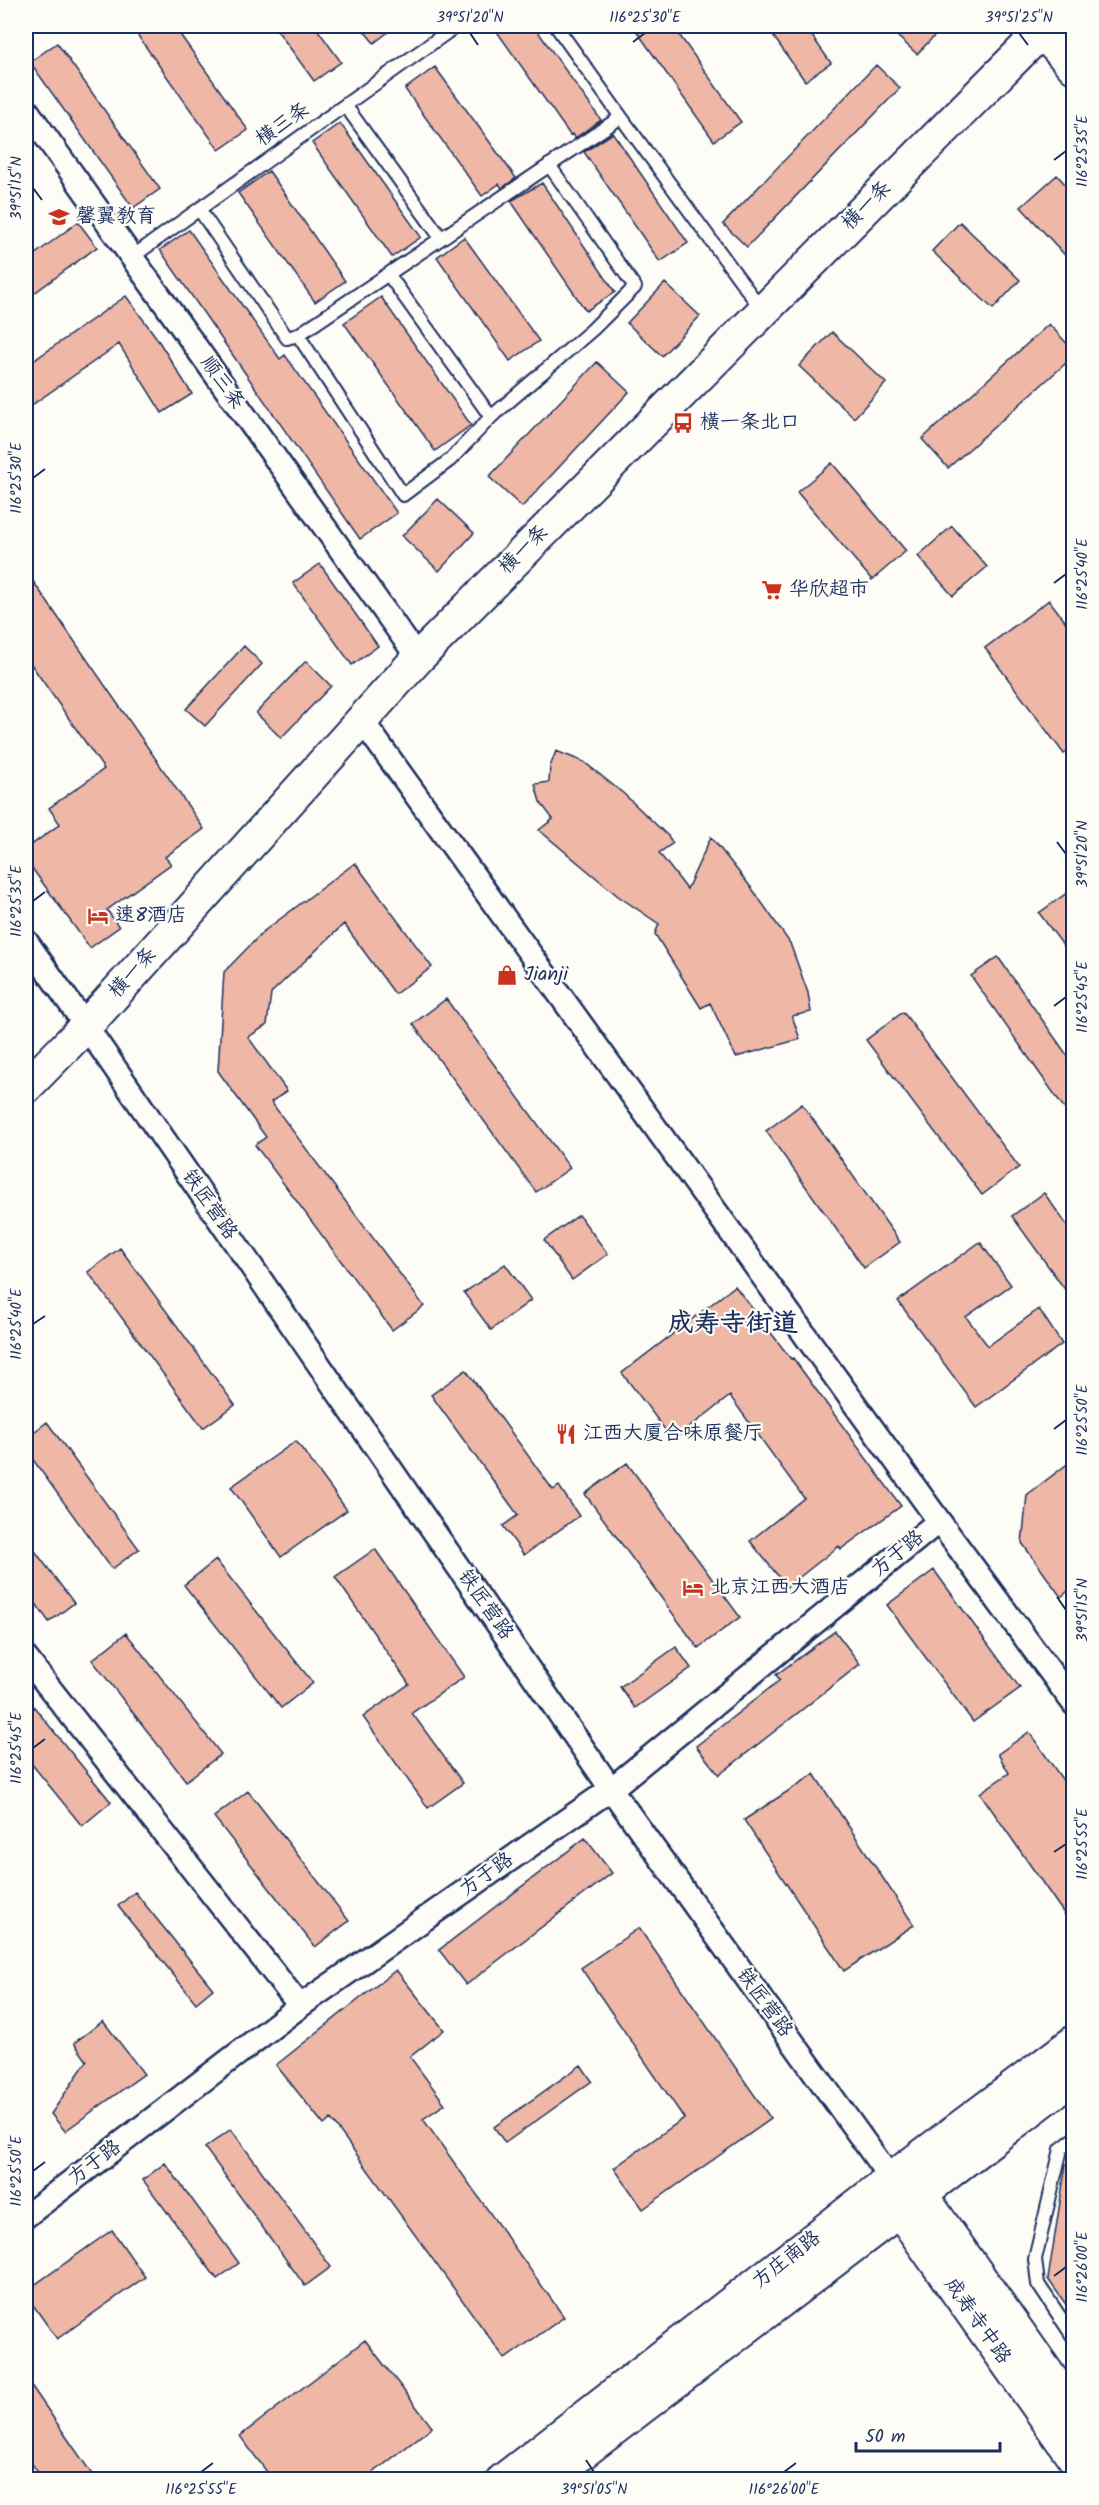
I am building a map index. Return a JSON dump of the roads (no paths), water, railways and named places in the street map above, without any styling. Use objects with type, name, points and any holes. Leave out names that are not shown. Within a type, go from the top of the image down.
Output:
[{"type":"street","points":[[1042,27],[1074,67]]},
{"type":"street","name":"横一条","points":[[26,1087],[86,1026],[418,658],[1042,27]]},
{"type":"street","name":"顺三条","points":[[26,109],[418,658]]},
{"type":"street","points":[[361,719],[939,1521],[1074,1704]]},
{"type":"street","name":"铁匠营路","points":[[26,941],[611,1789],[891,2179]]},
{"type":"street","name":"方于路","points":[[26,2216],[300,2006],[611,1789],[939,1521]]},
{"type":"street","points":[[26,1658],[300,2006]]},
{"type":"street","name":"方庄南路","points":[[503,2480],[891,2179],[1074,2042]]},
{"type":"street","name":"方庄南路","points":[[547,2480],[1074,2077]]},
{"type":"street","name":"成寿寺中路","points":[[891,2179],[1074,2411]]},
{"type":"street","name":"成寿寺中路","points":[[910,2202],[1074,2458]]},
{"type":"lane","name":"横三条","points":[[132,257],[456,26]]},
{"type":"lane","points":[[556,26],[762,311]]},
{"type":"lane","points":[[345,105],[441,238]]},
{"type":"lane","points":[[199,208],[287,338],[298,334],[621,117]]},
{"type":"lane","points":[[298,334],[403,495],[450,460],[491,417],[593,329],[635,287],[549,165]]},
{"type":"lane","points":[[388,274],[491,417]]},
{"type":"lane","points":[[1074,2139],[1061,2149],[1035,2259],[1038,2284],[1074,2338]]},
{"type":"place","name":"馨翼教育","points":[[59,217]]},
{"type":"place","name":"横一条北口","points":[[683,423]]},
{"type":"place","name":"华欣超市","points":[[772,590]]},
{"type":"place","name":"速8酒店","points":[[98,916]]},
{"type":"place","name":"Jianji","points":[[507,975]]},
{"type":"place","name":"江西大厦合味原餐厅","points":[[566,1434]]},
{"type":"place","name":"北京江西大酒店","points":[[693,1588]]},
{"type":"district","name":"成寿寺街道","points":[[733,1324]]}]
